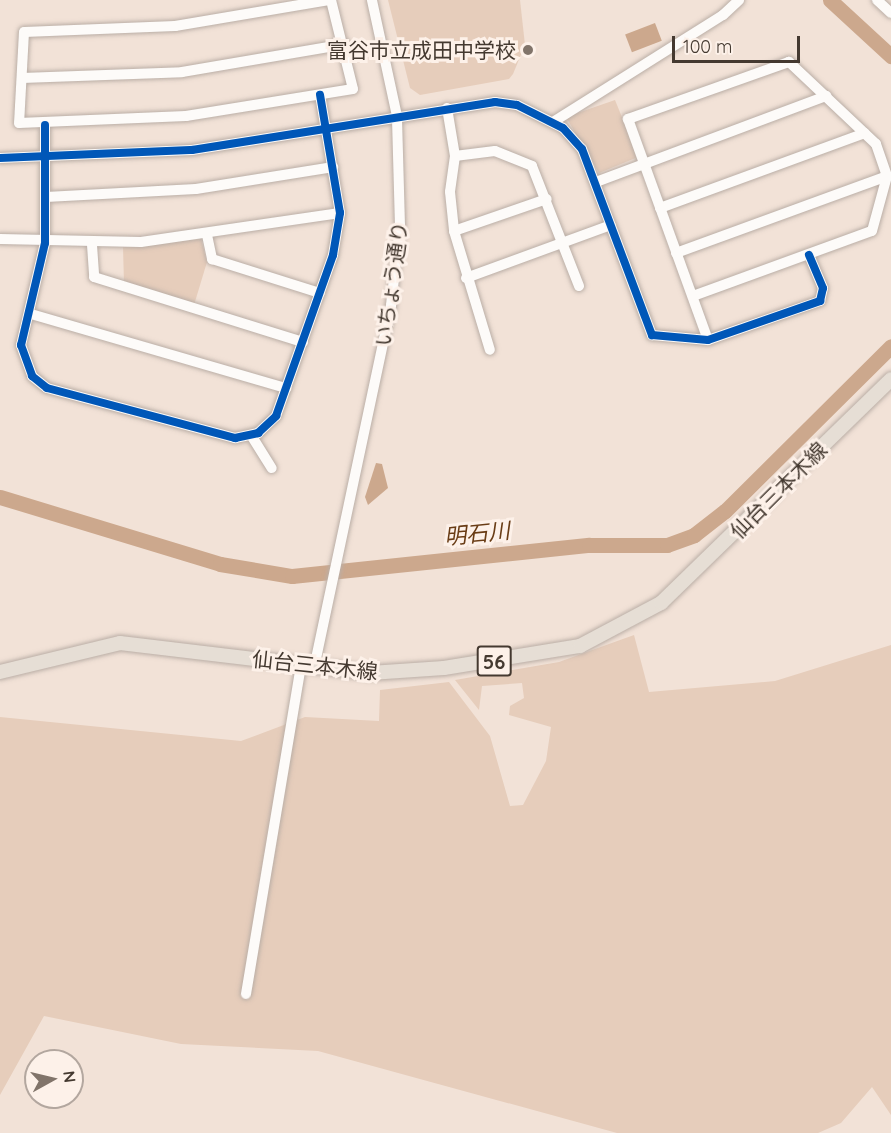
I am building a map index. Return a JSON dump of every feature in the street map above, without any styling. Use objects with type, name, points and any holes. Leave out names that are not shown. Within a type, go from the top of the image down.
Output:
[{"type":"main road","name":"仙台三本木線","points":[[0,672],[120,643],[370,673],[444,668],[558,652],[618,630],[675,589],[891,379]]},
{"type":"street","points":[[330,0],[345,44],[353,89],[186,116],[45,125],[19,123],[24,32],[175,26],[330,0]]},
{"type":"street","name":"いちょう通り","points":[[246,994],[308,667],[329,594],[394,285],[402,196],[397,116],[372,0]]},
{"type":"street","points":[[553,122],[723,15],[739,0]]},
{"type":"street","points":[[877,0],[891,13]]},
{"type":"street","points":[[22,78],[182,72],[345,44]]},
{"type":"street","points":[[693,296],[872,231],[887,176],[876,144],[789,62],[628,119],[708,340]]},
{"type":"street","points":[[45,125],[45,243],[31,314],[21,345],[24,362],[47,388],[224,436],[250,435],[276,416],[320,292],[340,213],[320,95]]},
{"type":"street","points":[[596,182],[826,96]]},
{"type":"street","points":[[0,158],[46,159],[192,150],[495,102],[517,105],[553,122],[575,140],[596,182],[652,335],[708,340],[820,301],[823,288],[809,255]]},
{"type":"street","points":[[447,108],[455,156],[450,192],[454,231],[466,278],[490,350]]},
{"type":"street","points":[[660,208],[865,133]]},
{"type":"street","points":[[455,156],[495,151],[532,166],[547,199],[579,286]]},
{"type":"street","points":[[46,197],[176,191],[333,167]]},
{"type":"street","points":[[676,253],[887,176]]},
{"type":"street","points":[[454,231],[547,199]]},
{"type":"street","points":[[0,240],[92,245],[207,235],[340,213]]},
{"type":"street","points":[[466,278],[611,225]]},
{"type":"street","points":[[207,235],[212,260],[320,292]]},
{"type":"street","points":[[92,245],[94,277],[303,342]]},
{"type":"street","points":[[31,314],[286,388]]},
{"type":"street","points":[[250,435],[272,468]]},
{"type":"shaded area","points":[[388,0],[520,0],[525,45],[513,74],[509,79],[420,95],[410,88]]},
{"type":"shaded area","points":[[655,23],[662,41],[632,52],[625,34]]},
{"type":"shaded area","points":[[615,100],[638,157],[599,173],[566,117]]},
{"type":"shaded area","points":[[201,239],[207,262],[194,305],[124,283],[123,247]]},
{"type":"shaded area","points":[[376,463],[382,464],[388,488],[368,505],[365,497]]},
{"type":"shaded area","points":[[634,635],[649,692],[775,681],[891,645],[891,1115],[872,1087],[841,1123],[818,1133],[617,1133],[318,1051],[181,1044],[44,1016],[0,1095],[0,717],[241,741],[305,717],[379,721],[380,690],[449,682],[490,736],[510,806],[523,805],[546,761],[551,727],[509,715],[510,706],[524,698],[522,683],[482,686],[479,710],[455,680],[559,662]]},
{"type":"waterway","points":[[830,0],[891,56]]},
{"type":"waterway","name":"明石川","points":[[0,497],[220,564],[292,576],[589,545],[667,545],[694,535],[725,511],[891,346]]},
{"type":"cycle path","points":[[45,125],[45,243],[21,345],[32,376],[47,388],[235,438],[258,433],[276,416],[333,255],[340,213],[320,95]]},
{"type":"cycle path","points":[[0,158],[192,150],[495,102],[517,105],[563,128],[582,149],[652,335],[708,340],[820,301],[823,288],[809,255]]},
{"type":"place","name":"富谷市立成田中学校","points":[[528,50]]}]
